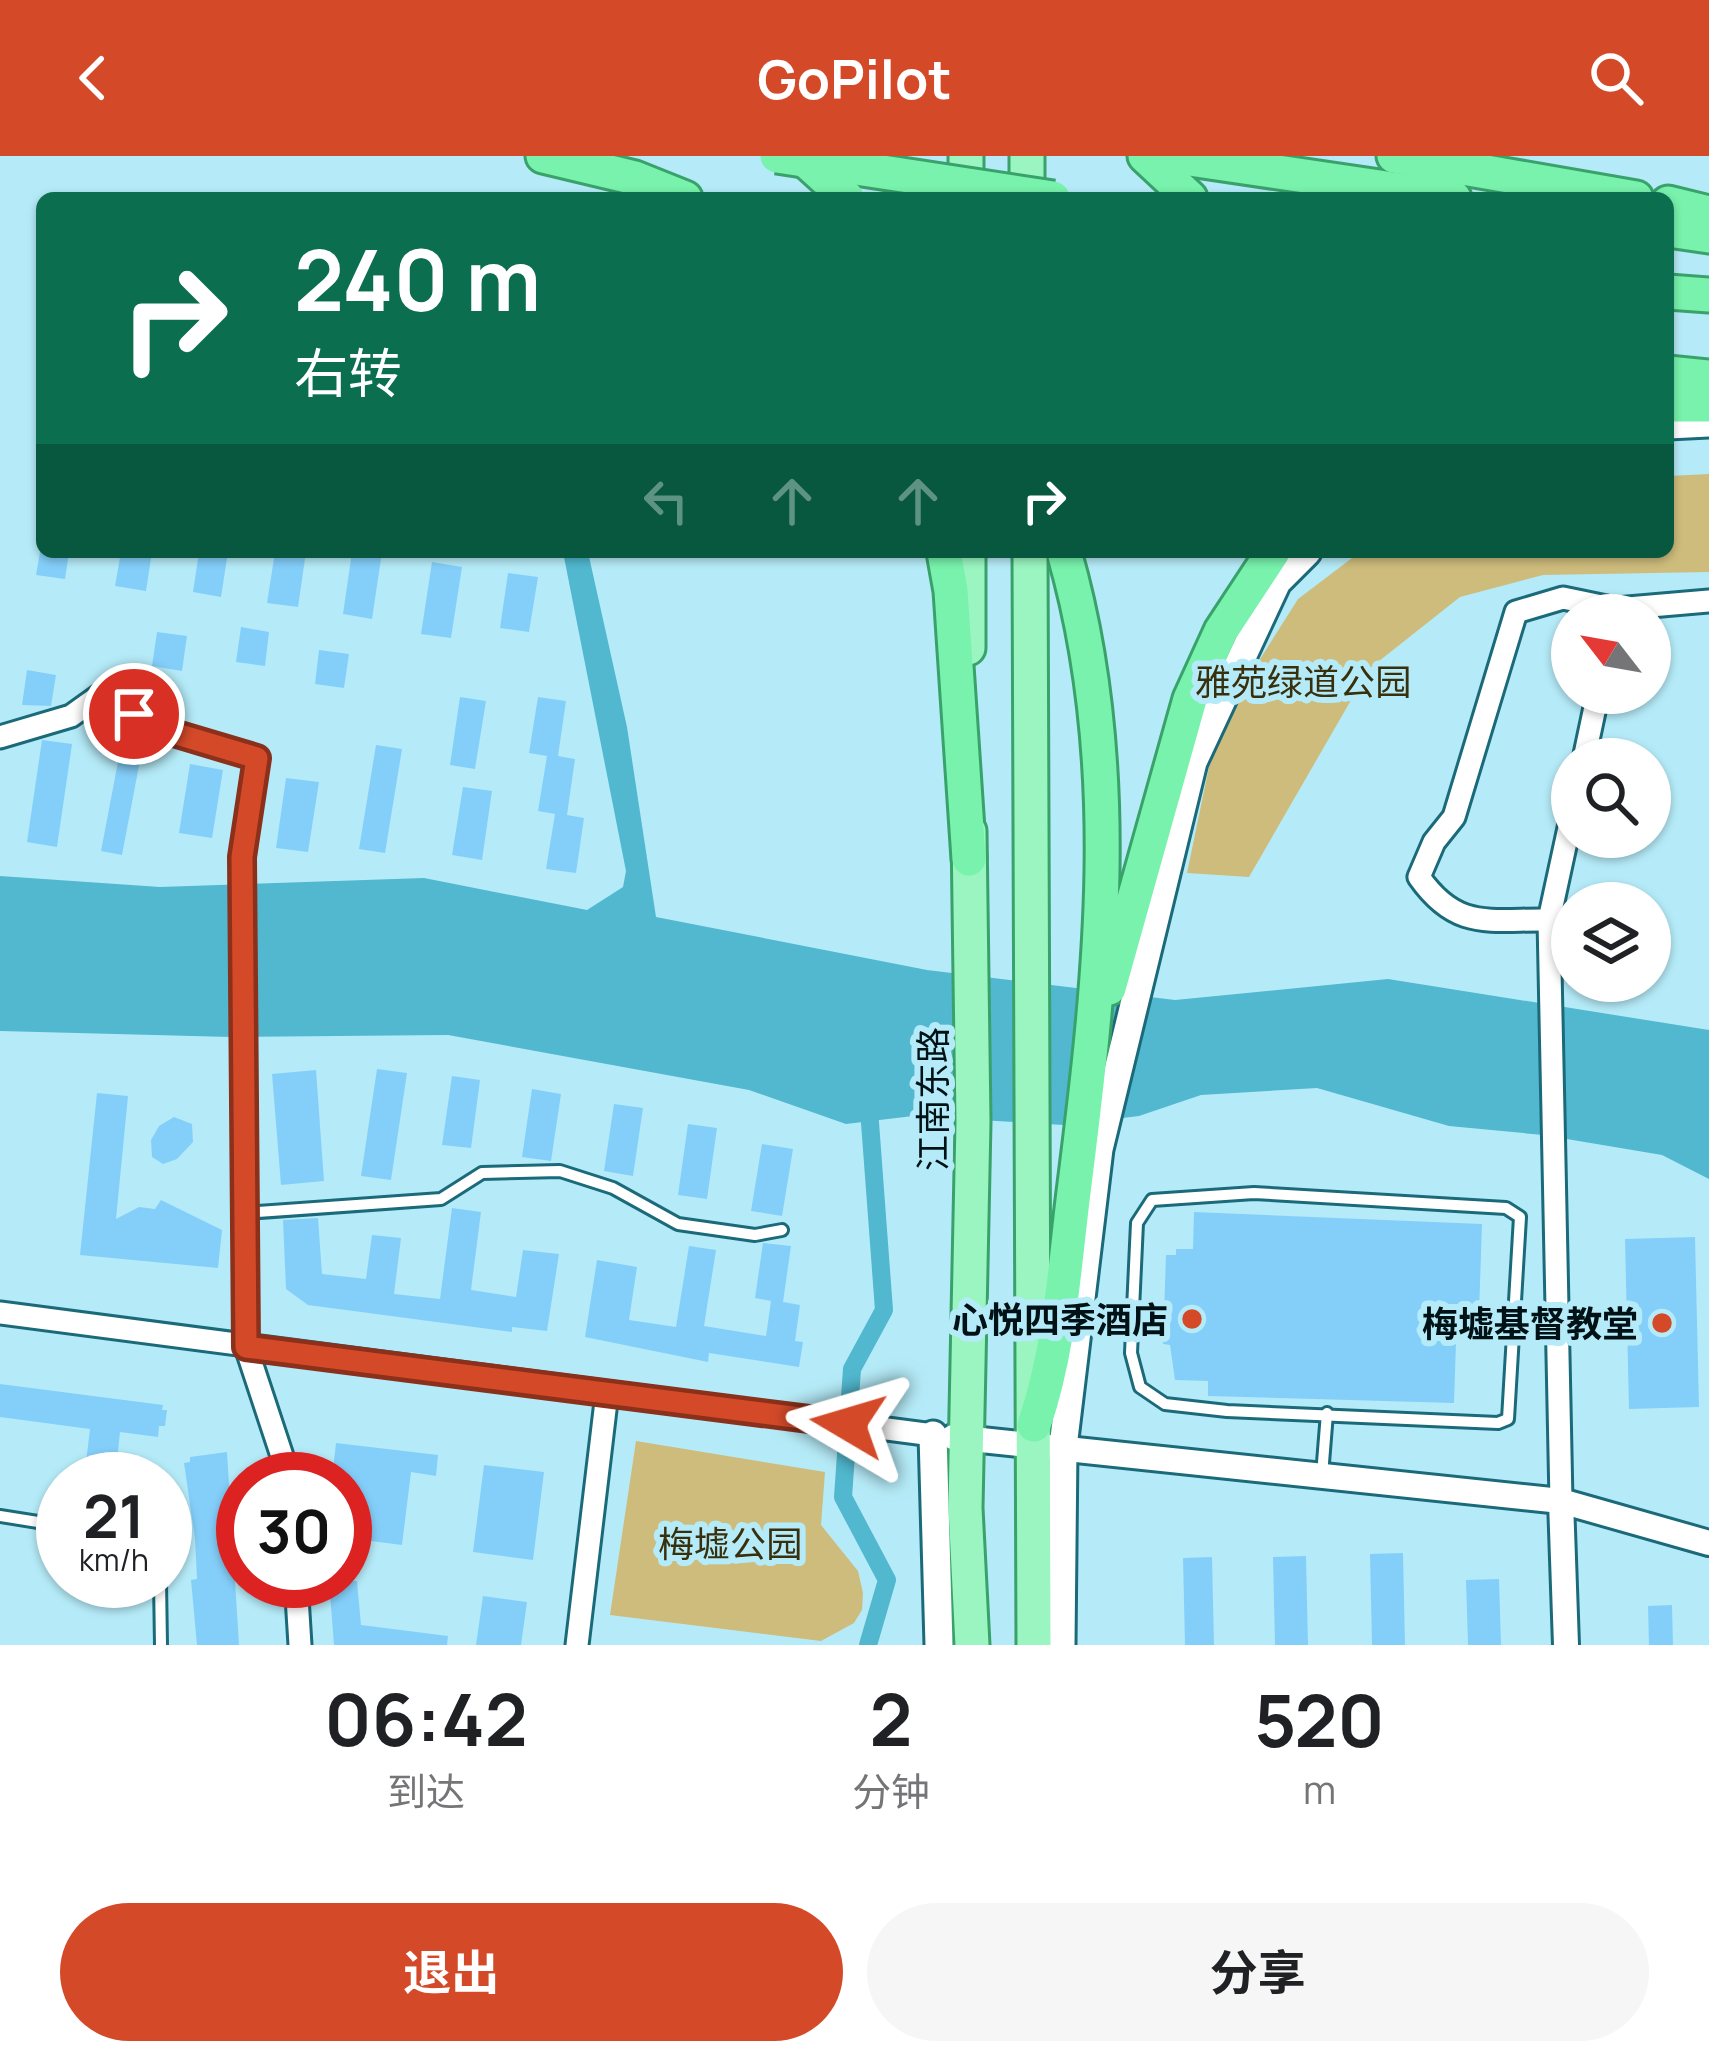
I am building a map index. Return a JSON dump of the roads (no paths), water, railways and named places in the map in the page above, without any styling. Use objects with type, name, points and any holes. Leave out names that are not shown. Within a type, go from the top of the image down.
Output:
[{"type":"highway","points":[[543,156],[635,178],[670,192]]},
{"type":"highway","points":[[777,156],[1014,192]]},
{"type":"highway","points":[[800,156],[841,192]]},
{"type":"highway","points":[[1145,156],[1184,192]]},
{"type":"highway","points":[[1169,156],[1413,192]]},
{"type":"highway","points":[[1394,156],[1601,192]]},
{"type":"highway","points":[[1674,374],[1709,377]]},
{"type":"highway","points":[[1674,405],[1709,405]]},
{"type":"highway","points":[[945,558],[969,859]]},
{"type":"highway","points":[[1065,558],[1094,675],[1100,722],[1104,974]]},
{"type":"highway","points":[[1044,1438],[1104,974],[1190,699],[1221,631],[1269,558]]},
{"type":"main road","points":[[966,156],[966,192]]},
{"type":"main road","points":[[1027,192],[1028,156]]},
{"type":"main road","points":[[1674,425],[1709,424]]},
{"type":"main road","name":"江南东路","points":[[968,558],[974,1122],[950,1437],[972,1645]]},
{"type":"main road","points":[[1030,558],[1033,1128],[1044,1438],[1060,1645]]},
{"type":"main road","points":[[1034,1645],[1044,1438],[1099,1149],[1193,762],[1277,582],[1301,558]]},
{"type":"main road","points":[[939,1645],[950,1437]]},
{"type":"street","points":[[1671,605],[1709,601]]},
{"type":"street","points":[[1550,920],[1471,919],[1440,907],[1419,877],[1434,842],[1454,817],[1516,612],[1551,602]]},
{"type":"street","points":[[0,737],[71,716],[99,696],[170,732],[257,758],[242,857],[246,1347],[281,1452]]},
{"type":"street","points":[[1563,858],[1550,920],[1566,1645]]},
{"type":"street","points":[[0,1313],[950,1437],[1044,1438],[1561,1501],[1709,1544]]},
{"type":"street","points":[[577,1645],[607,1393]]},
{"type":"street","points":[[298,1608],[300,1645]]},
{"type":"lane","points":[[245,1213],[441,1199],[482,1173],[560,1171],[613,1188],[678,1224],[755,1235],[782,1230]]},
{"type":"lane","points":[[1254,1193],[1506,1208],[1520,1217],[1508,1419],[1498,1423],[1327,1413],[1166,1404],[1140,1387],[1131,1353],[1137,1223],[1144,1208],[1153,1200],[1254,1193]]},
{"type":"lane","points":[[1517,1326],[1558,1317]]},
{"type":"lane","points":[[1322,1475],[1327,1413]]},
{"type":"lane","points":[[0,1516],[36,1522]]},
{"type":"lane","points":[[160,1608],[161,1645]]},
{"type":"water","points":[[564,558],[589,558],[627,727],[656,917],[927,970],[1175,1000],[1388,979],[1709,1030],[1709,1179],[1662,1155],[1543,1135],[1449,1126],[1317,1088],[1201,1095],[1139,1116],[1064,1125],[913,1116],[846,1124],[749,1090],[448,1035],[231,1037],[0,1031],[0,876],[160,887],[424,878],[587,910],[623,887],[626,871]]},
{"type":"waterway","points":[[868,1096],[884,1310],[852,1369],[843,1497],[887,1580],[868,1645]]},
{"type":"place","name":"心悦四季酒店","points":[[1192,1319]]},
{"type":"place","name":"梅墟基督教堂","points":[[1662,1323]]},
{"type":"park label","name":"雅苑绿道公园","points":[[1303,681]]},
{"type":"park label","name":"梅墟公园","points":[[730,1543]]}]
